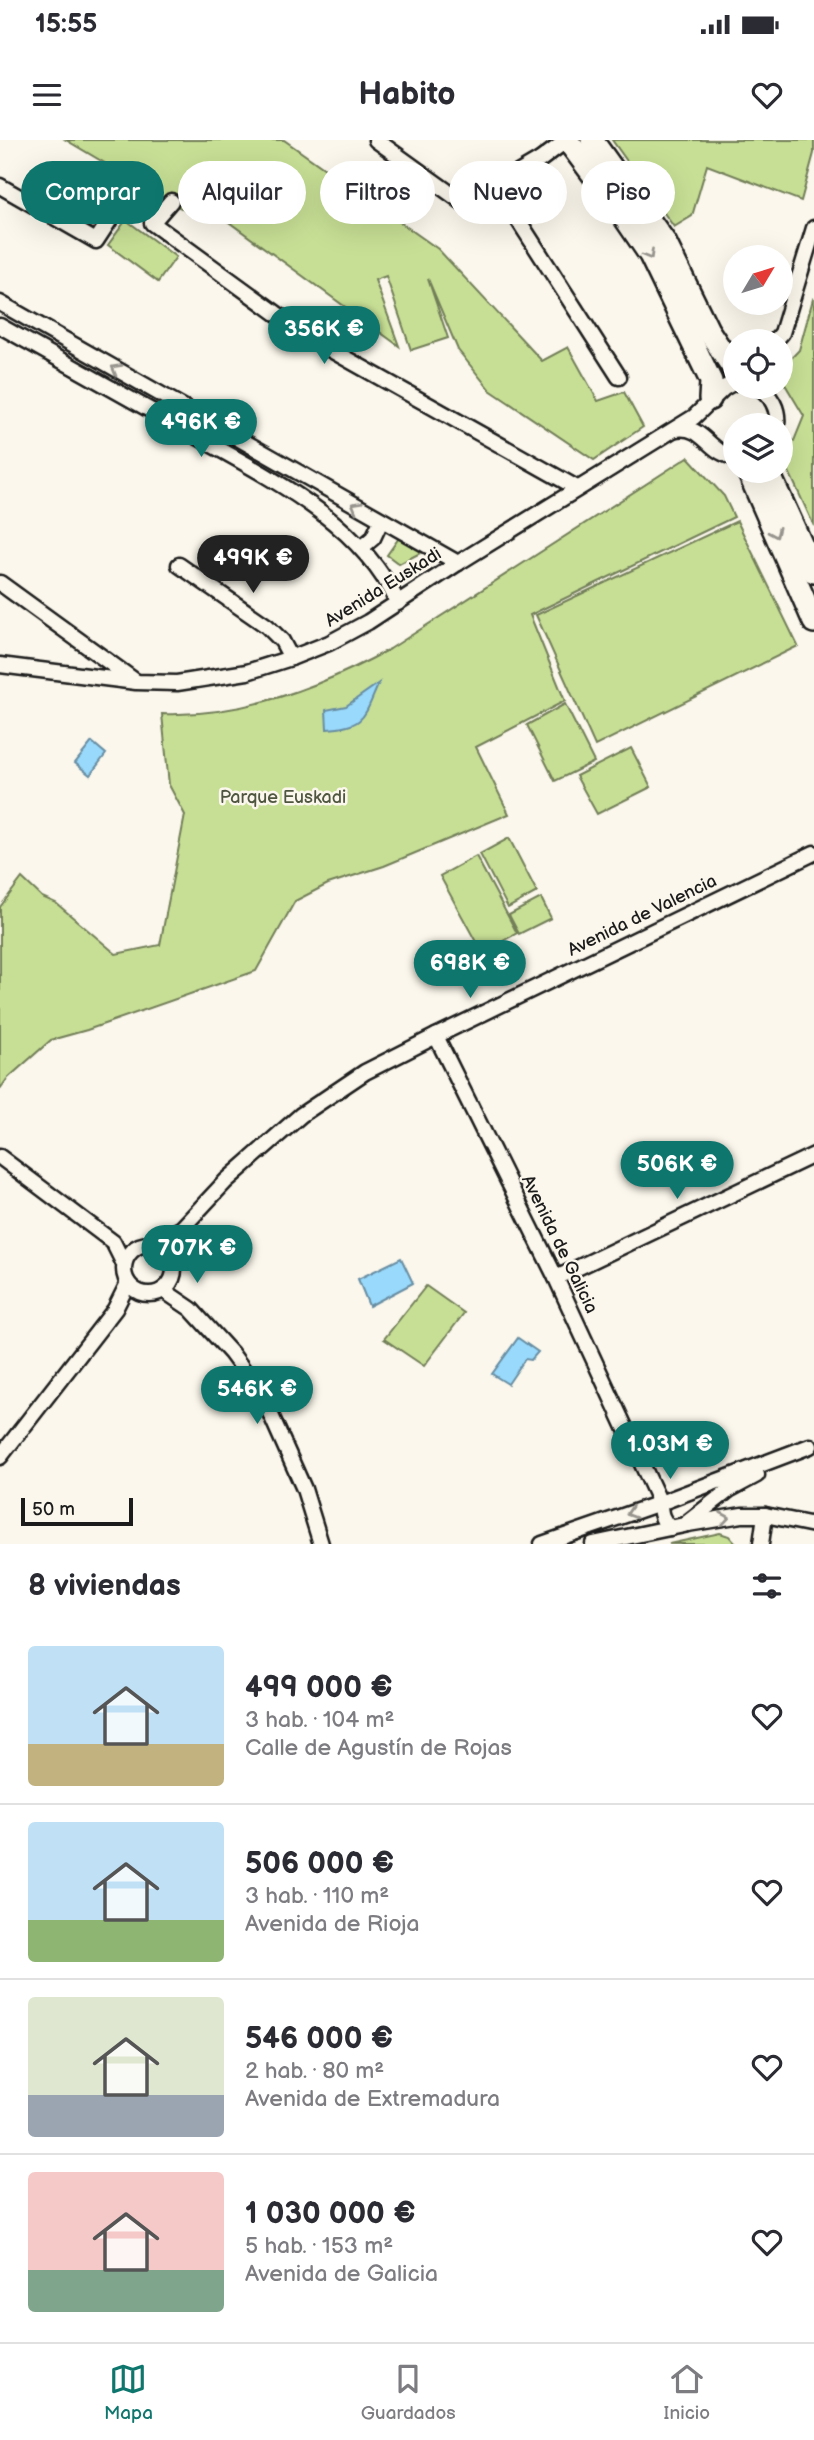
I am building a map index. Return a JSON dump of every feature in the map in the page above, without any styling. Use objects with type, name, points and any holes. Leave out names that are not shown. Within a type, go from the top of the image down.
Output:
[{"type":"main road","points":[[567,140],[650,255],[711,381],[708,402]]},
{"type":"main road","points":[[592,140],[665,242],[708,330],[723,354]]},
{"type":"main road","points":[[753,483],[814,622]]},
{"type":"main road","points":[[773,483],[814,572]]},
{"type":"street","points":[[376,140],[449,192]]},
{"type":"street","points":[[538,161],[567,140]]},
{"type":"street","points":[[0,186],[21,198]]},
{"type":"street","points":[[171,201],[152,223],[313,340],[577,488]]},
{"type":"street","points":[[66,224],[96,241],[107,224]]},
{"type":"street","points":[[521,224],[619,377]]},
{"type":"street","points":[[783,329],[814,228]]},
{"type":"street","points":[[0,303],[458,563]]},
{"type":"street","points":[[0,326],[302,497],[361,548],[388,583],[398,603]]},
{"type":"street","name":"Avenida Euskadi","points":[[0,666],[136,682],[177,683],[247,672],[291,659],[329,643],[398,603],[577,488],[694,417],[723,389]]},
{"type":"street","points":[[708,402],[704,420],[710,442]]},
{"type":"street","points":[[671,430],[696,430],[723,453]]},
{"type":"street","points":[[361,548],[373,538],[382,521]]},
{"type":"street","points":[[178,565],[267,626],[282,641],[291,659]]},
{"type":"street","points":[[0,583],[136,682]]},
{"type":"street","name":"Avenida de Valencia","points":[[153,1244],[182,1228],[226,1181],[302,1115],[365,1072],[814,853]]},
{"type":"street","name":"Avenida de Galicia","points":[[436,1036],[556,1278],[660,1503]]},
{"type":"street","points":[[556,1278],[814,1155]]},
{"type":"street","points":[[0,1157],[113,1242],[137,1247],[153,1244],[167,1251],[172,1259],[173,1277],[191,1310]]},
{"type":"street","name":"Avenida de Valencia","points":[[172,1259],[182,1228]]},
{"type":"street","points":[[113,1242],[124,1264],[128,1283],[145,1294]]},
{"type":"street","points":[[124,1264],[130,1252],[137,1247]]},
{"type":"street","points":[[115,1309],[145,1294],[163,1290],[173,1277]]},
{"type":"street","points":[[0,1457],[115,1309],[128,1283]]},
{"type":"street","points":[[163,1290],[191,1310],[231,1353],[262,1395],[304,1489],[321,1544]]},
{"type":"street","points":[[542,1544],[660,1503],[812,1445]]},
{"type":"street","points":[[660,1503],[663,1521],[683,1523],[729,1490],[812,1445]]},
{"type":"street","name":"Avenida de Galicia","points":[[646,1471],[660,1487],[683,1494]]},
{"type":"street","points":[[683,1494],[690,1499],[694,1508],[683,1523]]},
{"type":"street","points":[[593,1544],[683,1523],[742,1515],[765,1515],[814,1525]]},
{"type":"street","points":[[761,1544],[765,1515]]},
{"type":"green space","points":[[66,140],[284,140],[320,165],[320,224],[403,224],[438,249],[542,361],[568,347],[598,401],[624,392],[643,427],[594,460],[490,390],[458,350],[428,279],[448,338],[411,350],[386,276],[375,280],[399,346],[231,224],[306,224],[306,161],[178,161],[178,206],[164,198],[164,161],[101,161]]},
{"type":"green space","points":[[612,140],[814,140],[814,153],[801,201],[707,165],[692,216],[674,227],[672,224],[675,224],[675,161],[627,161]]},
{"type":"green space","points":[[123,224],[131,224],[176,257],[158,282],[108,245]]},
{"type":"green space","points":[[813,299],[814,526],[793,480],[793,443],[804,416],[793,398],[793,356],[799,350]]},
{"type":"green space","name":"Parque Euskadi","points":[[688,457],[724,496],[734,517],[530,615],[565,701],[476,747],[509,814],[384,866],[328,884],[295,901],[256,971],[51,1040],[8,1078],[0,1089],[0,907],[22,878],[42,897],[56,903],[116,954],[160,945],[185,815],[169,785],[162,714],[192,714],[251,705],[309,687],[364,663],[390,649]]},
{"type":"green space","points":[[737,521],[798,646],[595,746],[536,615]]},
{"type":"green space","points":[[401,535],[428,549],[399,564],[387,555]]},
{"type":"green space","points":[[565,704],[594,762],[555,781],[527,725]]},
{"type":"green space","points":[[631,748],[651,787],[597,814],[576,776]]},
{"type":"green space","points":[[509,838],[537,892],[508,908],[480,854]]},
{"type":"green space","points":[[476,856],[517,933],[482,953],[440,876]]},
{"type":"green space","points":[[541,898],[551,918],[519,934],[509,915]]},
{"type":"green space","points":[[426,1286],[464,1313],[424,1366],[384,1339]]},
{"type":"green space","points":[[720,1533],[729,1536],[736,1544],[669,1544]]},
{"type":"water","points":[[379,683],[362,718],[349,726],[327,729],[326,710],[346,706]]},
{"type":"water","points":[[92,742],[106,754],[90,775],[75,763]]},
{"type":"water","points":[[401,1258],[413,1283],[369,1306],[358,1279]]},
{"type":"water","points":[[518,1338],[538,1352],[531,1360],[525,1359],[508,1384],[492,1374]]}]
